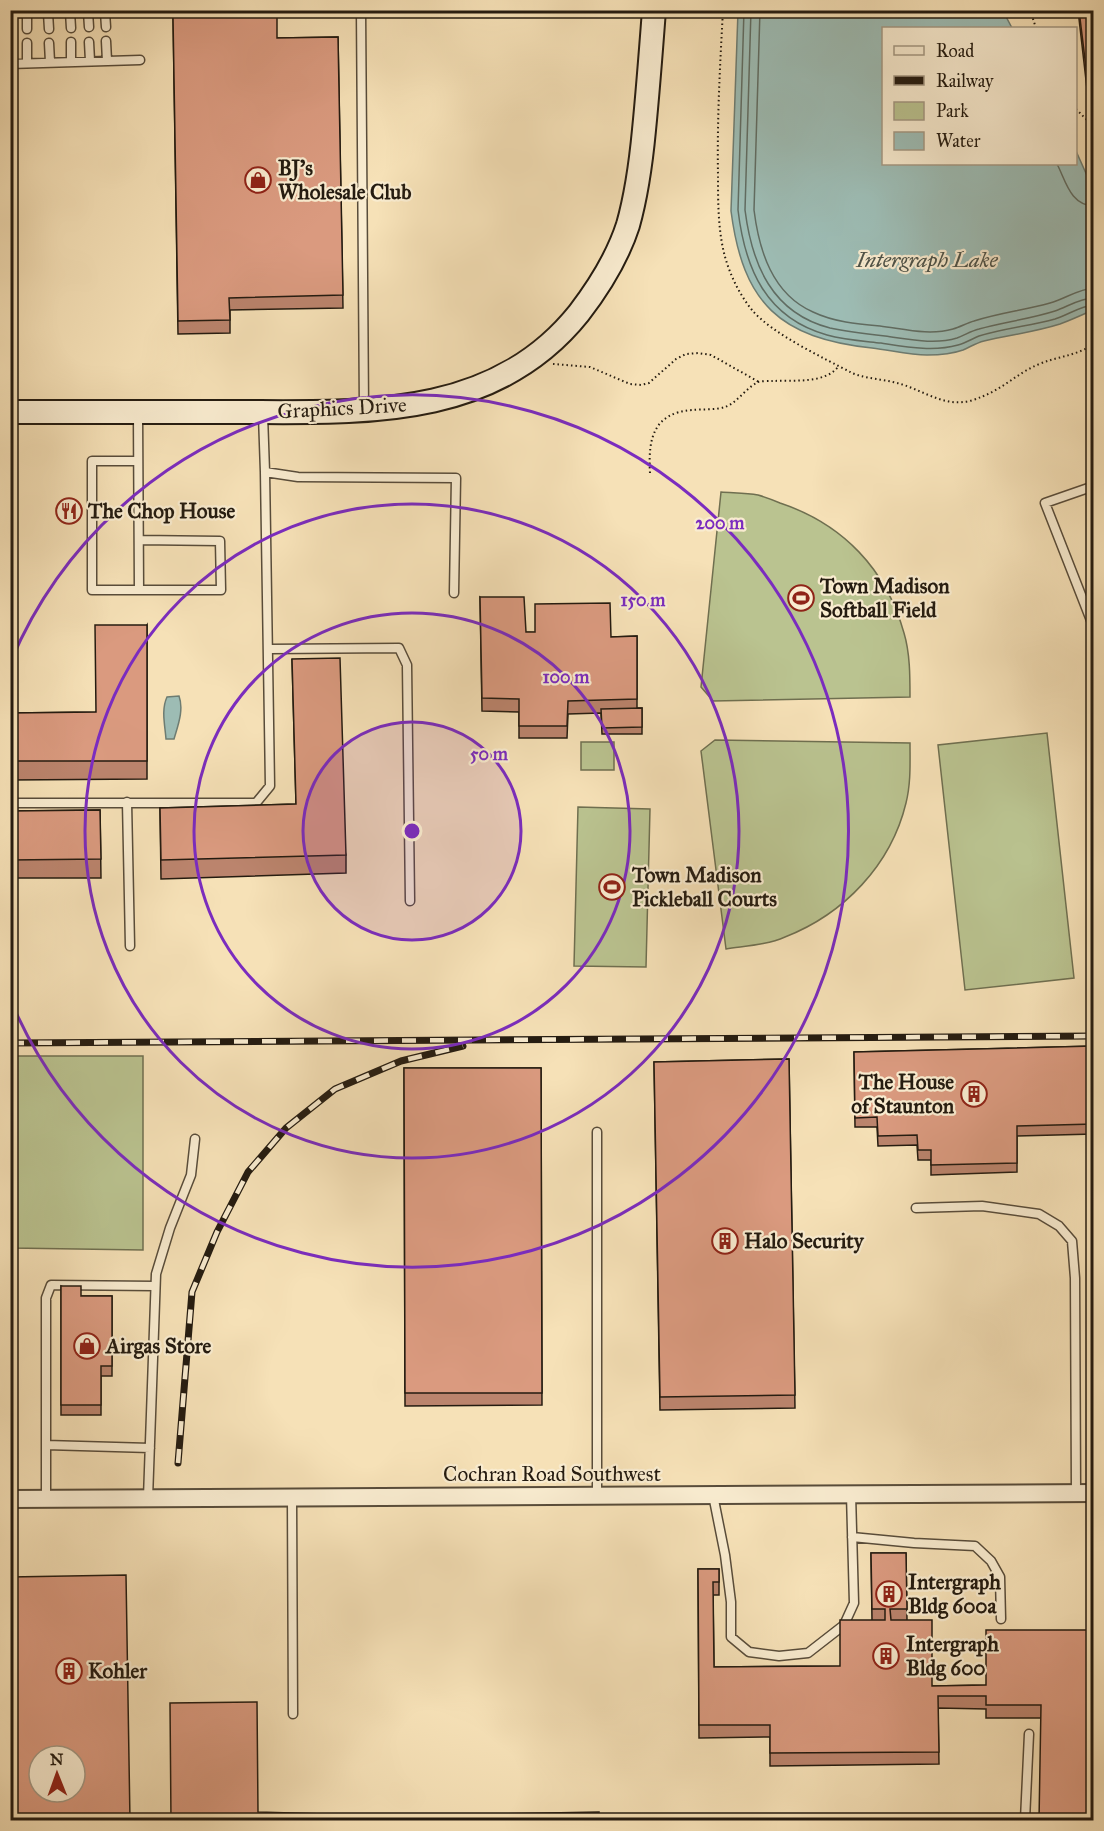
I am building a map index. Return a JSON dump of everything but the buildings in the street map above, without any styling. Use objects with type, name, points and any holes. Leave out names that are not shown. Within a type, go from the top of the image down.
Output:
[{"type":"street","name":"Graphics Drive","points":[[10,412],[263,412],[388,409],[428,403],[464,393],[503,377],[534,357],[568,327],[592,297],[627,227],[639,182],[654,10]]},
{"type":"street","name":"Cochran Road Southwest","points":[[10,1499],[1085,1493]]},
{"type":"lane","points":[[10,13],[139,10]]},
{"type":"lane","points":[[361,10],[364,410]]},
{"type":"lane","points":[[70,12],[70,28]]},
{"type":"lane","points":[[88,12],[89,27]]},
{"type":"lane","points":[[105,12],[106,27]]},
{"type":"lane","points":[[27,13],[27,29]]},
{"type":"lane","points":[[48,13],[49,29]]},
{"type":"lane","points":[[106,41],[107,61]]},
{"type":"lane","points":[[71,42],[71,62]]},
{"type":"lane","points":[[89,42],[90,61]]},
{"type":"lane","points":[[27,43],[27,63]]},
{"type":"lane","points":[[49,43],[50,62]]},
{"type":"lane","points":[[10,64],[140,60]]},
{"type":"lane","points":[[138,412],[139,590]]},
{"type":"lane","points":[[10,803],[256,803],[270,786],[266,472],[263,412]]},
{"type":"lane","points":[[138,461],[92,461],[92,590],[221,590],[220,541],[139,540]]},
{"type":"lane","points":[[266,472],[298,477],[456,478],[454,593]]},
{"type":"lane","points":[[1094,486],[1045,503],[1094,628]]},
{"type":"lane","points":[[269,649],[399,648],[407,665],[410,901]]},
{"type":"lane","points":[[127,802],[130,946]]},
{"type":"lane","points":[[597,1132],[597,1496]]},
{"type":"lane","points":[[148,1498],[156,1274],[170,1228],[191,1175],[195,1139]]},
{"type":"lane","points":[[916,1208],[982,1206],[1039,1214],[1059,1226],[1072,1241],[1085,1493]]},
{"type":"lane","points":[[46,1499],[46,1298],[51,1285],[156,1286]]},
{"type":"lane","points":[[46,1445],[150,1448]]},
{"type":"lane","points":[[713,1495],[725,1555],[731,1637],[749,1653],[779,1656],[808,1653],[844,1625],[854,1603],[851,1493]]},
{"type":"lane","points":[[292,1498],[293,1714]]},
{"type":"lane","points":[[852,1537],[975,1546],[991,1561],[1000,1577],[1001,1619]]},
{"type":"lane","points":[[1025,1821],[1029,1734]]},
{"type":"path","points":[[723,10],[717,156],[718,204],[724,253],[741,294],[753,311],[771,327],[839,366],[865,378],[892,381],[950,402],[963,402],[984,396],[1036,365],[1069,356],[1094,344]]},
{"type":"path","points":[[1030,10],[1036,27]]},
{"type":"path","points":[[1077,110],[1094,127]]},
{"type":"path","points":[[553,364],[590,366],[630,384],[641,386],[649,383],[676,359],[686,354],[698,353],[711,356],[759,382],[813,379],[828,375],[839,366]]},
{"type":"path","points":[[650,473],[649,454],[653,434],[660,423],[671,415],[685,411],[725,407],[759,382]]},
{"type":"green space","name":"Town Madison Softball Field","points":[[721,492],[758,495],[803,512],[842,536],[859,552],[886,589],[896,610],[907,648],[910,697],[713,701],[701,687]]},
{"type":"green space","points":[[1047,733],[1074,978],[965,990],[938,745]]},
{"type":"green space","points":[[715,740],[910,743],[906,803],[899,826],[877,867],[862,885],[827,915],[807,927],[771,942],[726,949],[701,751]]},
{"type":"green space","points":[[581,742],[614,742],[614,770],[581,770]]},
{"type":"green space","name":"Town Madison Pickleball Courts","points":[[578,807],[650,809],[646,967],[574,966]]},
{"type":"green space","points":[[11,1056],[143,1056],[143,1250],[11,1248]]},
{"type":"water","name":"Intergraph Lake","points":[[738,11],[1003,11],[1011,27],[882,27],[882,165],[1077,165],[1077,153],[1093,189],[1093,310],[1051,327],[984,341],[963,350],[940,354],[906,353],[840,343],[790,325],[772,311],[757,293],[745,270],[731,211]]},
{"type":"water","points":[[179,696],[181,712],[179,723],[174,739],[166,739],[165,702],[167,697]]},
{"type":"railway","points":[[10,1043],[1094,1036]]},
{"type":"railway","points":[[178,1463],[192,1292],[217,1232],[248,1172],[286,1128],[335,1089],[401,1061],[463,1046]]},
{"type":"place","name":"BJ's Wholesale Club","points":[[258,180]]},
{"type":"place","name":"The Chop House","points":[[69,511]]},
{"type":"place","name":"Town Madison Softball Field","points":[[801,598]]},
{"type":"place","name":"Town Madison Pickleball Courts","points":[[612,887]]},
{"type":"place","name":"The House of Staunton","points":[[974,1094]]},
{"type":"place","name":"Halo Security","points":[[725,1241]]},
{"type":"place","name":"Airgas Store","points":[[87,1346]]},
{"type":"place","name":"Intergraph Bldg 600a","points":[[889,1594]]},
{"type":"place","name":"Intergraph Bldg 600","points":[[886,1656]]},
{"type":"place","name":"Kohler","points":[[69,1671]]}]
